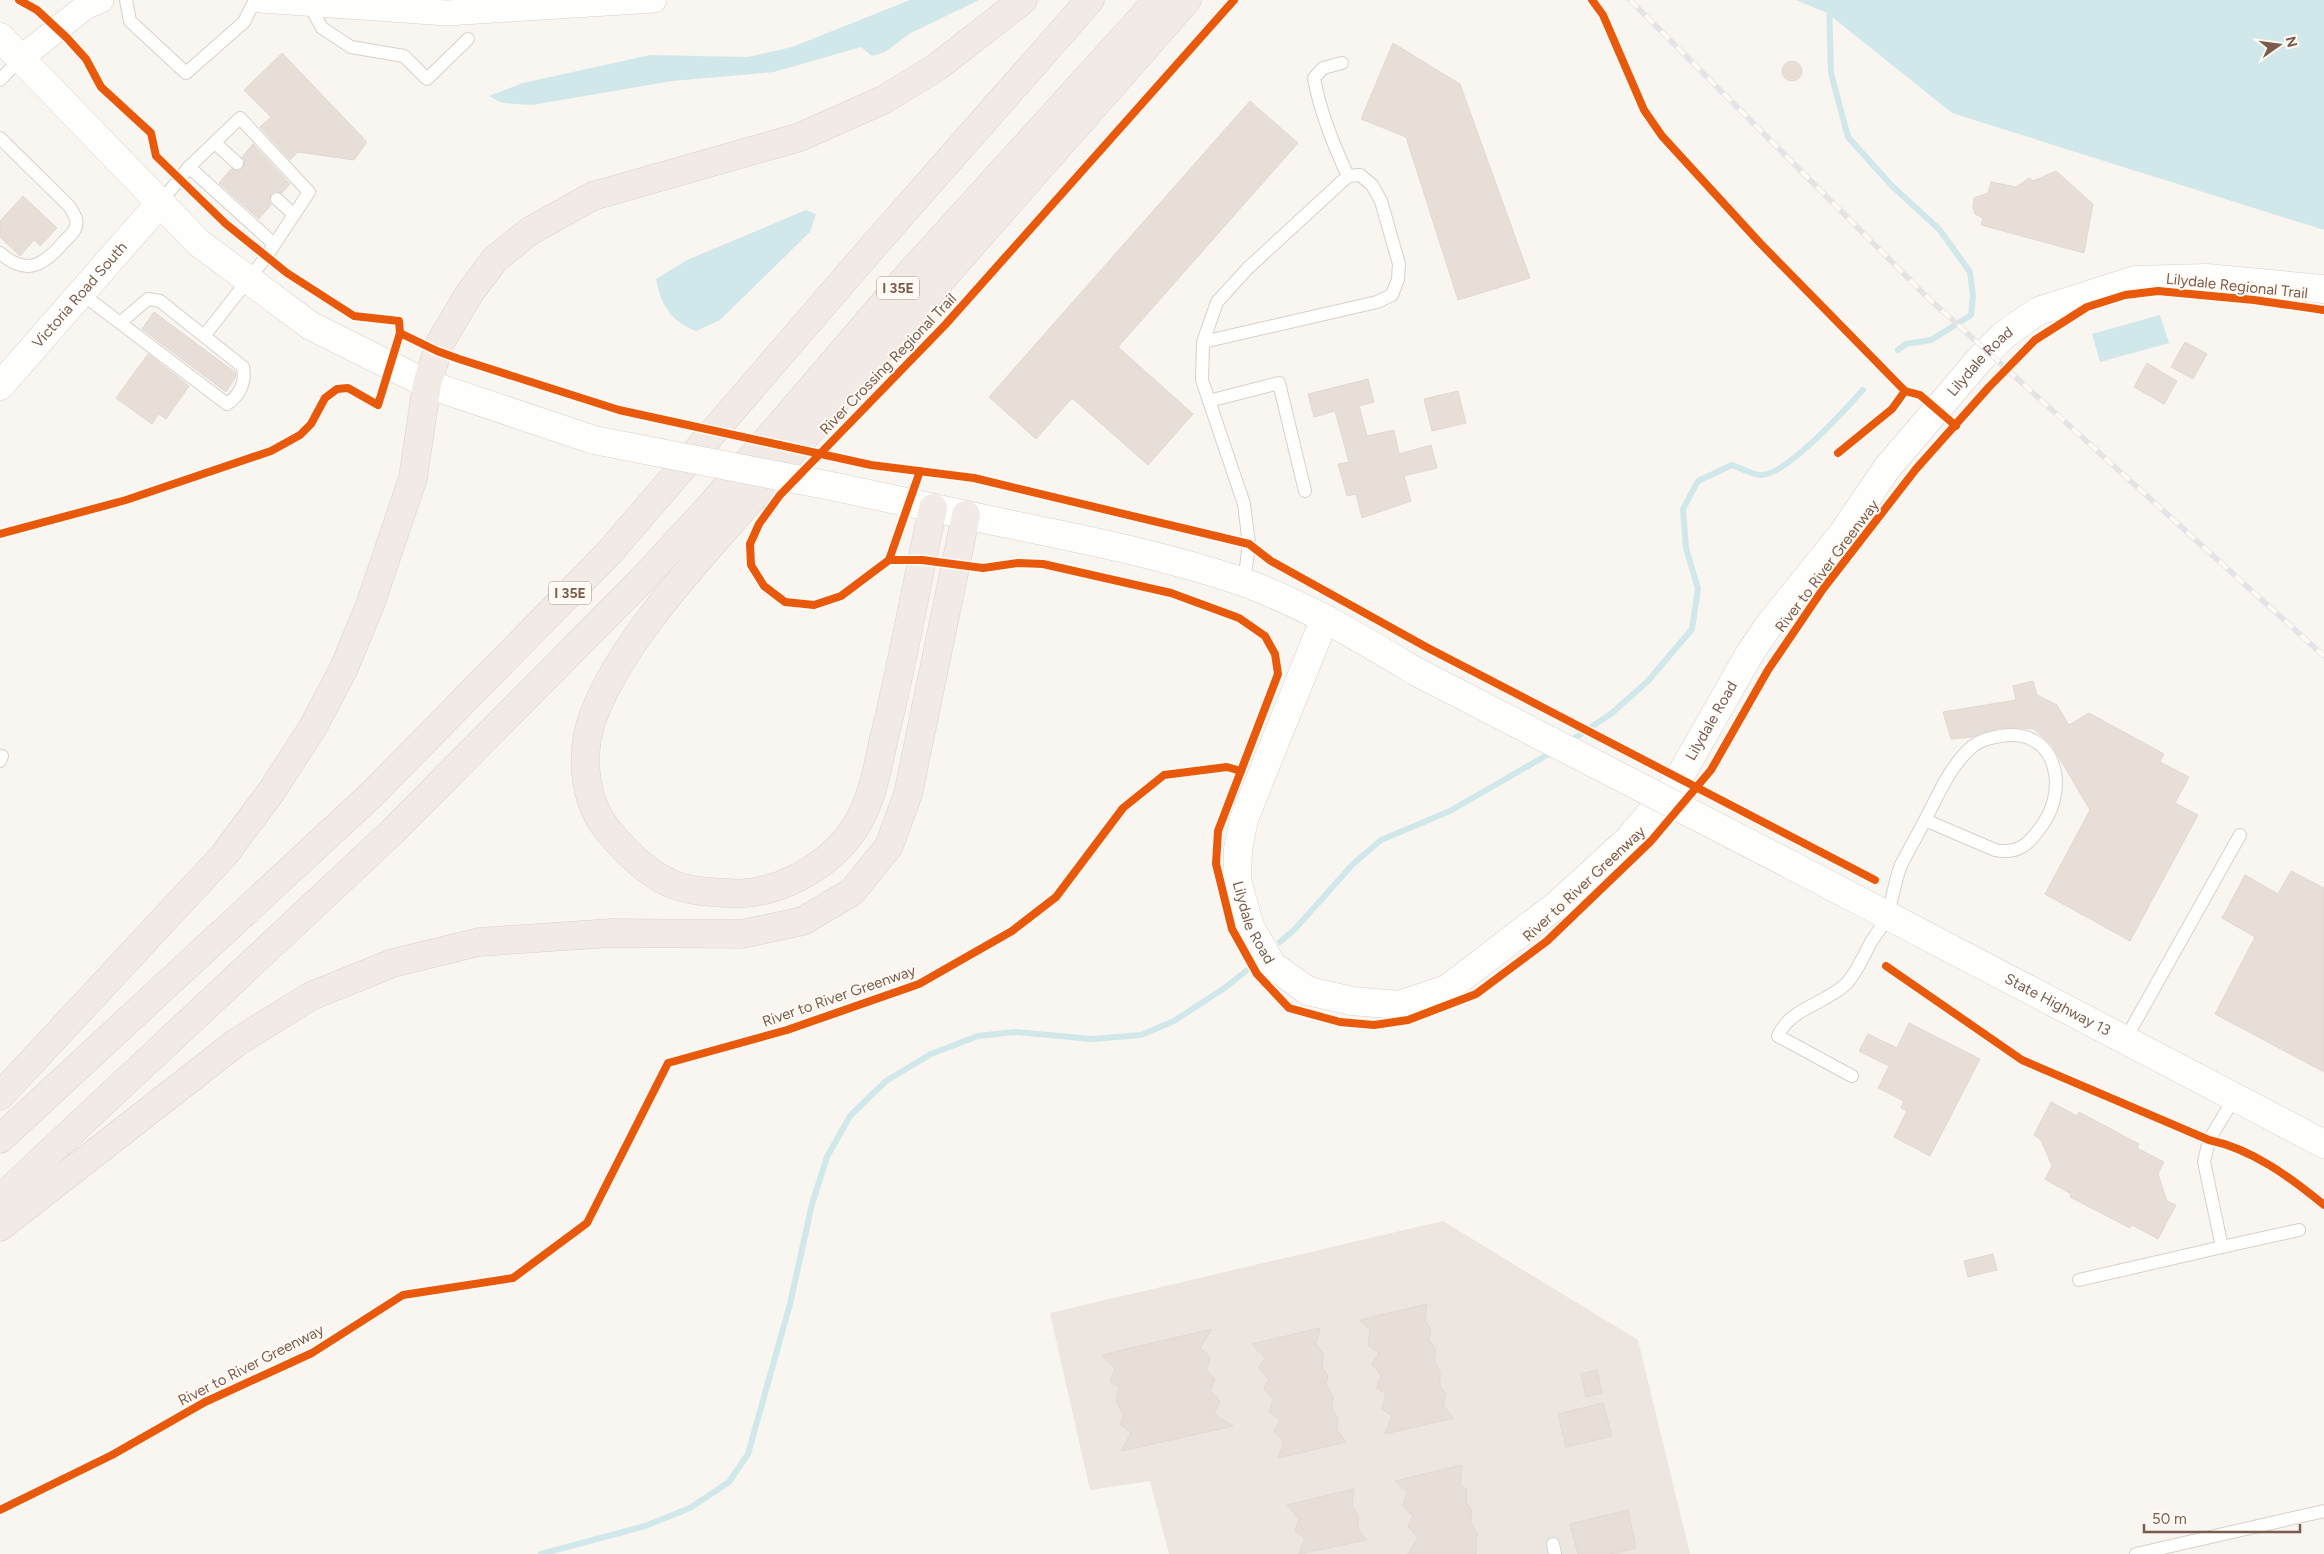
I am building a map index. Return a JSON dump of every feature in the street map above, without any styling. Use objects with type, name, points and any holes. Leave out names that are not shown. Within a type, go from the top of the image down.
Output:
[{"type":"highway","points":[[0,1096],[224,855],[271,792],[313,726],[344,668],[370,605],[413,478],[427,384],[440,343],[469,294],[495,259],[530,231],[594,196],[800,137],[883,100],[937,67],[1023,0]]},
{"type":"highway","name":"I 35E","points":[[0,1139],[370,796],[607,555],[870,250],[1090,0]]},
{"type":"highway","name":"I 35E","points":[[0,1199],[392,832],[642,580],[712,504],[904,280],[1158,0]]},
{"type":"highway","points":[[934,508],[894,695],[870,796],[855,828],[827,858],[803,875],[770,889],[735,894],[702,891],[670,883],[640,863],[618,843],[599,820],[588,785],[584,753],[592,718],[617,666],[666,600],[847,387],[1187,0]]},
{"type":"highway","points":[[0,1227],[238,1042],[311,996],[393,963],[479,942],[611,933],[742,934],[803,921],[852,892],[889,846],[908,794],[966,515]]},
{"type":"street","points":[[21,58],[85,7],[101,0]]},
{"type":"street","points":[[261,0],[448,13],[654,0]]},
{"type":"street","name":"State Highway 13","points":[[0,37],[199,243],[311,326],[427,384],[594,440],[836,487],[1151,555],[1244,583],[1325,618],[1415,670],[2324,1144]]},
{"type":"street","name":"Victoria Road South","points":[[0,386],[160,203]]},
{"type":"street","name":"Lilydale Road","points":[[1325,618],[1244,819],[1238,849],[1238,880],[1250,927],[1272,965],[1308,990],[1352,1000],[1398,1005],[1446,989],[1558,904],[1629,839],[1676,783],[1750,653],[1769,625],[1843,533],[1887,468],[1980,359],[2004,335],[2038,312],[2093,292],[2136,280],[2206,278],[2324,289]]},
{"type":"lane","points":[[126,0],[130,21],[186,73],[244,22],[255,0]]},
{"type":"lane","points":[[308,2],[322,28],[350,47],[404,56],[427,80],[468,38]]},
{"type":"lane","points":[[0,80],[21,58]]},
{"type":"lane","points":[[1342,63],[1323,68],[1314,78],[1317,97],[1327,126],[1348,176]]},
{"type":"lane","points":[[160,203],[189,168],[240,118],[310,192],[249,280],[204,336]]},
{"type":"lane","points":[[0,138],[70,207],[76,218],[75,229],[52,255],[40,264],[24,266],[11,263],[0,253]]},
{"type":"lane","points":[[214,143],[237,163]]},
{"type":"lane","points":[[189,168],[274,244]]},
{"type":"lane","points":[[1203,342],[1377,302],[1392,295],[1398,280],[1399,264],[1381,202],[1372,185],[1360,175],[1348,176],[1248,268],[1217,302],[1203,342],[1202,380],[1244,504],[1249,544],[1244,583]]},
{"type":"lane","points":[[277,199],[294,215]]},
{"type":"lane","points":[[82,294],[226,404],[235,398],[245,379],[242,367],[160,301],[148,299],[121,322]]},
{"type":"lane","points":[[1209,401],[1279,383],[1305,491]]},
{"type":"lane","points":[[1852,1076],[1778,1036],[1783,1023],[1846,984],[1888,915],[1901,866],[1925,820],[1957,763],[1974,746],[1984,740],[2007,735],[2030,737],[2040,744],[2053,762],[2056,773],[2056,791],[2047,819],[2033,840],[2017,851],[2005,852],[1995,850],[1925,820]]},
{"type":"lane","points":[[2125,1040],[2240,835]]},
{"type":"lane","points":[[2222,1247],[2204,1162],[2209,1140],[2235,1097]]},
{"type":"lane","points":[[2079,1280],[2299,1230]]},
{"type":"lane","points":[[2136,1554],[2324,1511]]},
{"type":"shaded area","points":[[1443,1221],[1638,1340],[1690,1554],[1169,1554],[1150,1481],[1090,1490],[1050,1313]]},
{"type":"water","points":[[910,0],[979,0],[909,34],[885,52],[872,56],[861,47],[774,72],[672,81],[532,105],[502,103],[489,96],[523,83],[650,55],[748,57],[792,47]]},
{"type":"water","points":[[1796,0],[2324,0],[2324,230],[1952,113],[1827,13]]},
{"type":"water","points":[[806,210],[816,214],[810,232],[720,320],[696,331],[679,322],[668,311],[661,297],[656,279],[687,260]]},
{"type":"water","points":[[2160,315],[2169,343],[2100,362],[2092,334]]},
{"type":"building","points":[[1393,43],[1460,84],[1530,278],[1458,300],[1406,137],[1361,119]]},
{"type":"building","points":[[282,53],[367,142],[354,160],[298,152],[290,160],[260,127],[271,117],[244,90]]},
{"type":"building","points":[[1792,61],[1799,64],[1802,71],[1799,78],[1792,81],[1785,78],[1782,71],[1785,64]]},
{"type":"building","points":[[1250,101],[1298,143],[1118,347],[1193,414],[1148,465],[1072,398],[1036,439],[989,397]]},
{"type":"building","points":[[253,144],[290,184],[282,193],[275,191],[271,194],[269,201],[271,205],[259,219],[219,183],[231,169],[239,171],[243,168],[245,161],[242,157]]},
{"type":"building","points":[[2056,171],[2093,204],[2084,253],[1981,225],[1983,218],[1975,214],[1973,207],[1974,198],[1988,193],[1991,182],[2016,187],[2029,178],[2033,181]]},
{"type":"building","points":[[23,196],[57,228],[40,246],[34,240],[20,256],[0,237],[0,221]]},
{"type":"building","points":[[154,312],[236,373],[226,392],[142,329]]},
{"type":"building","points":[[2185,342],[2207,354],[2193,379],[2171,367]]},
{"type":"building","points":[[148,354],[189,386],[166,419],[159,414],[152,424],[116,398]]},
{"type":"building","points":[[2147,363],[2177,381],[2164,404],[2134,387]]},
{"type":"building","points":[[1368,379],[1374,402],[1359,406],[1367,436],[1394,430],[1399,454],[1431,445],[1437,468],[1404,476],[1411,501],[1362,518],[1356,494],[1347,496],[1338,464],[1349,462],[1335,411],[1314,417],[1308,394]]},
{"type":"building","points":[[1458,391],[1466,423],[1432,431],[1424,399]]},
{"type":"building","points":[[2033,681],[2037,695],[2057,705],[2069,725],[2089,713],[2164,754],[2160,762],[2189,777],[2175,803],[2198,815],[2130,941],[2045,894],[2090,810],[2051,744],[2034,729],[2020,728],[2000,728],[1972,737],[1951,739],[1943,712],[2016,700],[2013,686]]},
{"type":"building","points":[[2291,871],[2324,888],[2324,1072],[2215,1014],[2255,937],[2222,918],[2245,875],[2278,894]]},
{"type":"building","points":[[1909,1023],[1980,1059],[1930,1156],[1894,1137],[1907,1111],[1901,1108],[1904,1101],[1878,1088],[1889,1066],[1859,1051],[1868,1034],[1897,1048]]},
{"type":"building","points":[[2051,1102],[2077,1116],[2079,1112],[2139,1144],[2137,1148],[2164,1162],[2158,1174],[2167,1201],[2176,1205],[2158,1239],[2132,1225],[2130,1228],[2070,1197],[2071,1194],[2045,1179],[2052,1166],[2041,1140],[2034,1135]]},
{"type":"building","points":[[1993,1254],[1997,1270],[1968,1277],[1964,1261]]},
{"type":"building","points":[[1427,1304],[1425,1320],[1431,1330],[1429,1340],[1436,1350],[1434,1361],[1440,1372],[1440,1387],[1446,1393],[1443,1405],[1453,1418],[1385,1434],[1392,1416],[1382,1409],[1386,1394],[1377,1388],[1381,1375],[1372,1364],[1379,1353],[1368,1345],[1370,1331],[1360,1320]]},
{"type":"building","points":[[1320,1328],[1316,1343],[1323,1354],[1322,1368],[1328,1375],[1326,1385],[1333,1396],[1332,1410],[1338,1418],[1337,1430],[1346,1442],[1278,1458],[1284,1442],[1274,1432],[1280,1420],[1269,1412],[1273,1400],[1264,1389],[1269,1380],[1259,1368],[1265,1358],[1252,1344]]},
{"type":"building","points":[[1212,1329],[1200,1348],[1210,1357],[1207,1370],[1215,1380],[1210,1390],[1220,1401],[1214,1414],[1233,1426],[1121,1451],[1131,1433],[1120,1424],[1124,1415],[1116,1401],[1119,1388],[1110,1381],[1115,1369],[1102,1355]]},
{"type":"building","points":[[1597,1370],[1602,1393],[1586,1397],[1581,1374]]},
{"type":"building","points":[[1603,1403],[1612,1436],[1566,1447],[1558,1414]]},
{"type":"building","points":[[1462,1465],[1460,1484],[1467,1490],[1466,1501],[1472,1512],[1470,1522],[1477,1533],[1476,1554],[1408,1554],[1418,1538],[1408,1526],[1413,1516],[1403,1506],[1407,1493],[1395,1481]]},
{"type":"building","points":[[1354,1489],[1352,1505],[1358,1516],[1358,1529],[1366,1540],[1299,1554],[1305,1538],[1295,1531],[1299,1519],[1287,1505]]},
{"type":"building","points":[[1628,1510],[1636,1548],[1610,1554],[1578,1554],[1570,1524]]},
{"type":"waterway","points":[[1829,0],[1831,73],[1848,137],[1892,186],[1939,229],[1970,272],[1973,296],[1971,315],[1931,340],[1906,344],[1898,350]]},
{"type":"waterway","points":[[1569,742],[1612,713],[1648,681],[1692,629],[1698,589],[1686,548],[1683,509],[1698,481],[1732,465],[1758,475],[1772,472],[1786,464],[1815,440],[1863,390]]},
{"type":"waterway","points":[[1280,942],[1295,929],[1353,864],[1381,840],[1450,811],[1554,751]]},
{"type":"waterway","points":[[541,1554],[645,1526],[690,1508],[729,1482],[748,1454],[790,1304],[812,1204],[827,1157],[850,1116],[886,1081],[931,1054],[978,1036],[1015,1032],[1092,1039],[1141,1035],[1174,1021],[1226,987],[1246,971]]},
{"type":"railway","points":[[1630,0],[1926,296],[2324,656]]},
{"type":"cycle path","points":[[0,534],[126,500],[271,451],[300,435],[311,424],[325,398],[337,389],[348,388],[378,405],[400,333],[399,321],[354,316],[287,273],[226,224],[156,156],[151,133],[101,87],[86,59],[67,38],[37,10],[19,0]]},
{"type":"cycle path","name":"Lilydale Regional Trail","points":[[1234,0],[945,325],[780,495],[759,524],[750,544],[751,565],[764,586],[785,602],[814,605],[841,596],[889,560],[922,560],[983,568],[1018,563],[1043,564],[1171,593],[1239,618],[1265,636],[1275,654],[1278,674],[1218,831],[1216,864],[1232,929],[1257,974],[1289,1008],[1340,1022],[1374,1025],[1408,1020],[1476,994],[1547,941],[1651,841],[1711,770],[1768,670],[1823,589],[1916,469],[1989,387],[2035,340],[2087,307],[2125,295],[2158,291],[2254,300],[2324,310]]},
{"type":"cycle path","points":[[1592,0],[1603,15],[1644,110],[1662,136],[1760,243],[1905,391],[1920,395],[1956,426]]},
{"type":"cycle path","points":[[400,333],[437,351],[459,359],[619,410],[871,465],[974,478],[1249,544],[1271,561],[1428,648],[1875,880]]},
{"type":"cycle path","points":[[1838,453],[1892,409],[1905,391]]},
{"type":"cycle path","points":[[889,560],[920,471]]},
{"type":"cycle path","name":"River to River Greenway","points":[[0,1510],[112,1455],[205,1402],[312,1353],[403,1295],[513,1278],[587,1223],[668,1063],[787,1030],[919,984],[1012,931],[1056,897],[1123,808],[1164,775],[1227,767],[1241,771]]},
{"type":"cycle path","points":[[1886,966],[2022,1060],[2209,1140],[2225,1144],[2255,1157],[2298,1184],[2324,1205]]}]
